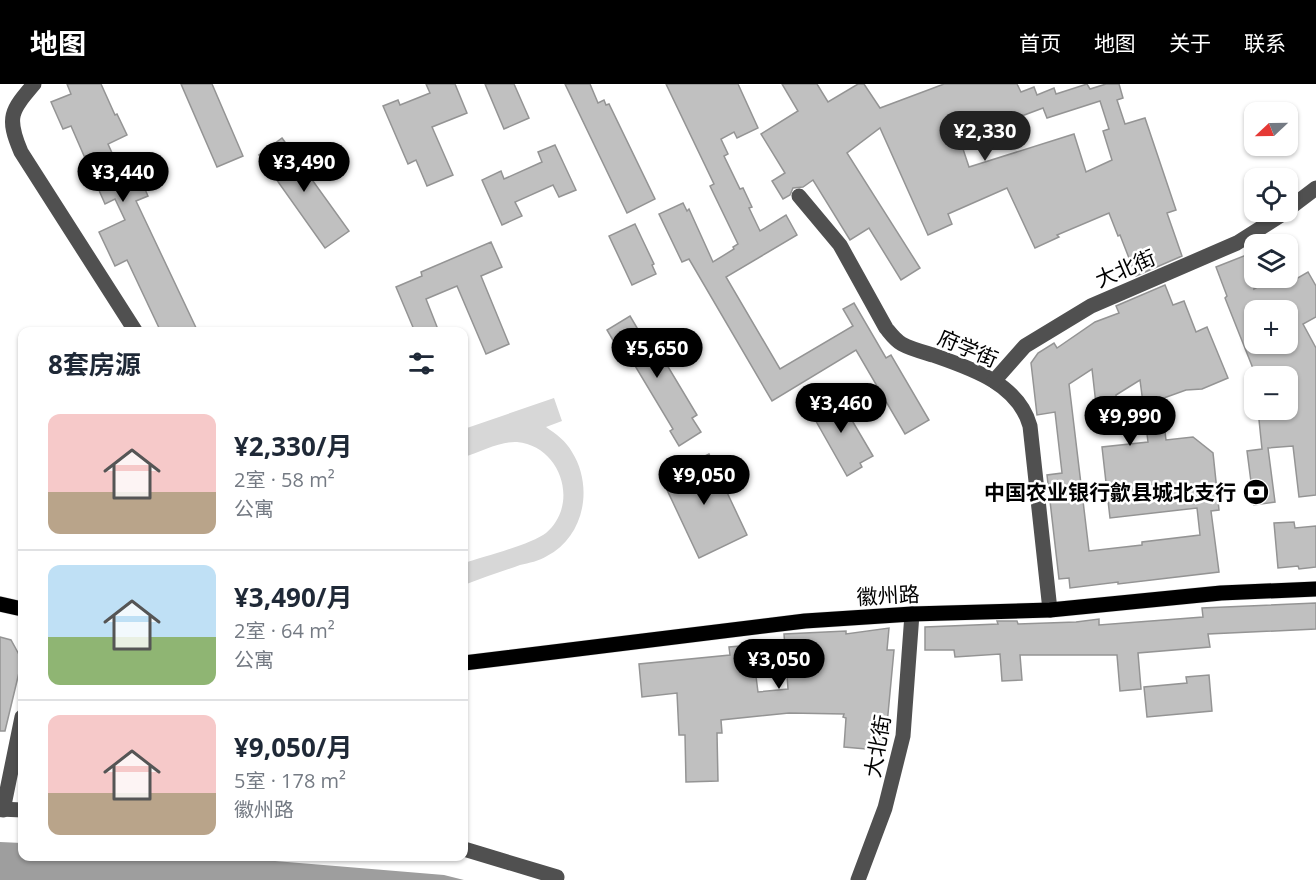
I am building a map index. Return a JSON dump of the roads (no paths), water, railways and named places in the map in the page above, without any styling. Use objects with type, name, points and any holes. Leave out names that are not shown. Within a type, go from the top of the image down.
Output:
[{"type":"main road","name":"徽州路","points":[[468,663],[805,621],[912,614],[1050,610],[1247,591],[1316,589]]},
{"type":"main road","points":[[0,604],[18,608]]},
{"type":"street","points":[[34,84],[16,105],[12,116],[13,129],[21,152],[133,327]]},
{"type":"street","name":"大北街","points":[[1298,202],[1316,188]]},
{"type":"street","name":"府学街","points":[[799,196],[840,245],[886,328],[894,338],[903,345],[961,365],[994,381],[1023,409],[1029,426],[1050,610]]},
{"type":"street","name":"大北街","points":[[994,381],[1025,346],[1091,306],[1237,243],[1271,222]]},
{"type":"street","name":"大北街","points":[[858,880],[885,808],[903,736],[912,614]]},
{"type":"street","points":[[18,735],[2,809],[18,810]]},
{"type":"street","points":[[468,850],[556,877]]},
{"type":"place","name":"中国农业银行歙县城北支行","points":[[1256,492]]}]
